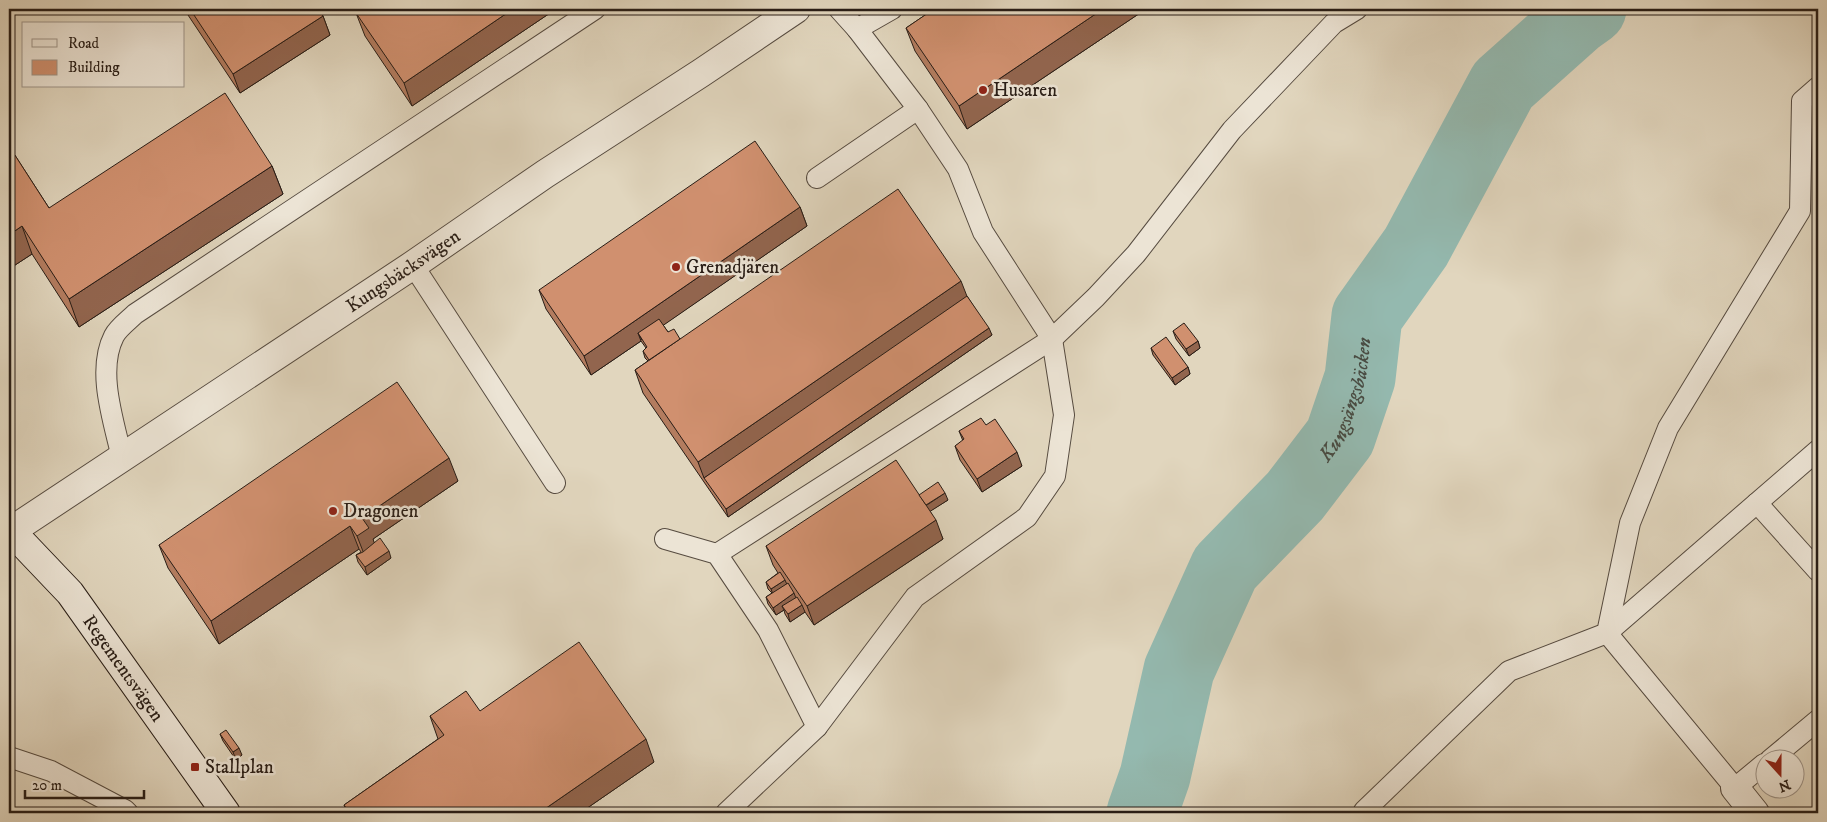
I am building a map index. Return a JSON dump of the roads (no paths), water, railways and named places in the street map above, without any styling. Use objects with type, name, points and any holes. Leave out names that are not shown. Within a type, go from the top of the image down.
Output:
[{"type":"street","name":"Kungsbäcksvägen","points":[[10,530],[122,458],[414,264],[545,174],[796,9]]},
{"type":"street","name":"Regementsvägen","points":[[10,530],[70,593],[226,813]]},
{"type":"street","points":[[1735,788],[1755,813]]},
{"type":"lane","points":[[122,458],[109,402],[106,363],[114,335],[135,314],[595,9]]},
{"type":"lane","points":[[726,813],[817,727],[915,597],[1027,517],[1055,476],[1064,415],[1052,339],[983,232],[958,169],[918,109],[839,9]]},
{"type":"lane","points":[[857,30],[892,9]]},
{"type":"lane","points":[[717,554],[1052,339],[1136,254],[1232,130],[1334,23],[1357,9]]},
{"type":"lane","points":[[1607,633],[1630,523],[1668,428],[1800,211],[1802,101],[1818,86]]},
{"type":"lane","points":[[817,178],[918,109]]},
{"type":"lane","points":[[414,264],[555,483]]},
{"type":"lane","points":[[1364,811],[1509,671],[1607,633],[1818,450]]},
{"type":"lane","points":[[1757,503],[1818,571]]},
{"type":"lane","points":[[665,539],[717,554],[768,630],[817,727]]},
{"type":"lane","points":[[1607,633],[1735,788],[1754,772]]},
{"type":"lane","points":[[1782,750],[1818,720]]},
{"type":"lane","points":[[9,757],[52,771],[128,813]]},
{"type":"waterway","name":"Kungsängsbäcken","points":[[1142,813],[1155,776],[1179,670],[1225,568],[1295,496],[1340,437],[1360,378],[1367,316],[1416,247],[1503,85],[1577,19],[1591,9]]},
{"type":"place","name":"Husaren","points":[[983,90]]},
{"type":"place","name":"Grenadjären","points":[[676,267]]},
{"type":"place","name":"Dragonen","points":[[333,511]]},
{"type":"place","name":"Stallplan","points":[[195,767]]}]
